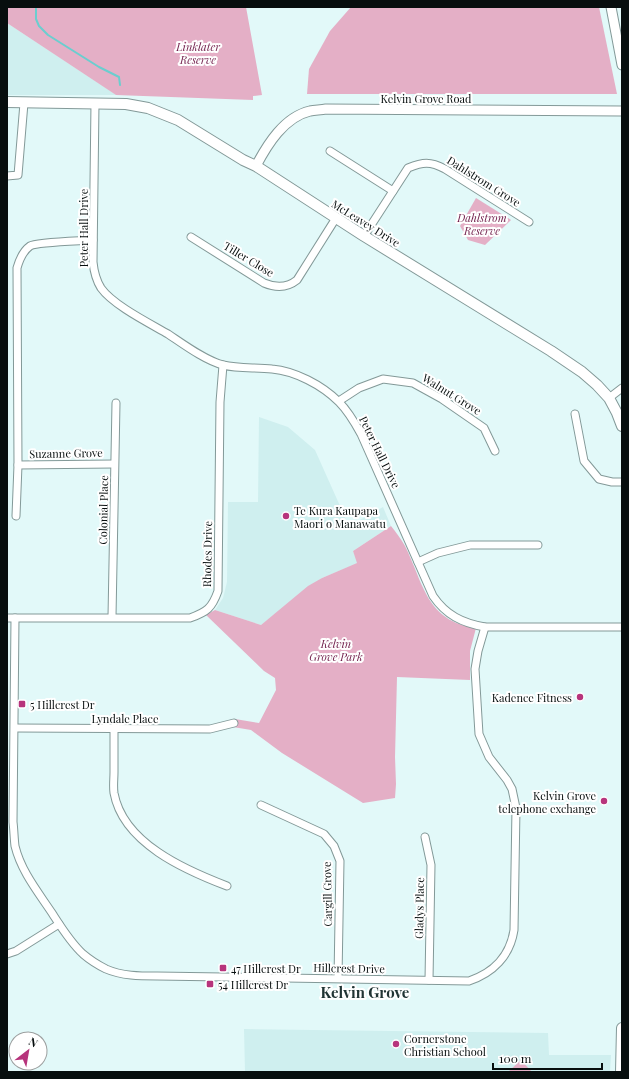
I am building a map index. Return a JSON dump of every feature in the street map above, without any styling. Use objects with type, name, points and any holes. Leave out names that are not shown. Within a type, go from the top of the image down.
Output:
[{"type":"main road","points":[[7,102],[95,103]]},
{"type":"main road","name":"McLeavey Drive","points":[[95,103],[137,105],[164,113],[178,120],[243,160],[256,166],[364,236],[551,351],[582,372],[610,398]]},
{"type":"main road","points":[[610,398],[622,426]]},
{"type":"main road","points":[[621,1072],[622,1028]]},
{"type":"street","points":[[611,7],[622,65]]},
{"type":"street","points":[[7,176],[18,175],[24,103]]},
{"type":"street","name":"Peter Hall Drive","points":[[95,103],[92,240],[94,273],[101,288],[109,297],[196,351],[223,365],[273,369],[292,374],[313,383],[339,402],[353,419],[361,434],[433,596],[439,605],[449,614],[457,619],[473,625],[484,627],[622,627]]},
{"type":"street","name":"Kelvin Grove Road","points":[[256,166],[275,135],[296,118],[309,112],[326,109],[622,110]]},
{"type":"street","points":[[330,152],[393,192]]},
{"type":"street","name":"Dahlstrom Grove","points":[[364,236],[408,168],[420,163],[434,163],[529,222]]},
{"type":"street","name":"Tiller Close","points":[[191,237],[264,283],[279,287],[292,284],[297,280],[336,218]]},
{"type":"street","name":"Suzanne Grove","points":[[16,516],[18,465],[17,268],[21,256],[29,247],[39,244],[92,240]]},
{"type":"street","name":"Rhodes Drive","points":[[7,618],[190,618],[207,610],[215,600],[218,591],[220,402],[223,365]]},
{"type":"street","name":"Walnut Grove","points":[[339,402],[359,388],[382,379],[413,383],[442,399],[484,428],[495,451]]},
{"type":"street","points":[[610,398],[622,388]]},
{"type":"street","name":"Colonial Place","points":[[112,617],[116,402]]},
{"type":"street","points":[[575,414],[584,461],[599,480],[622,482]]},
{"type":"street","name":"Suzanne Grove","points":[[18,465],[114,464]]},
{"type":"street","points":[[418,562],[438,553],[470,545],[538,545]]},
{"type":"street","name":"Hillcrest Drive","points":[[15,618],[13,822],[16,847],[26,873],[73,943],[83,954],[107,969],[126,975],[469,981],[489,972],[504,957],[513,938],[516,823],[515,798],[512,789],[489,757],[479,734],[476,669],[478,651],[484,627]]},
{"type":"street","name":"Lyndale Place","points":[[15,728],[210,729],[234,722]]},
{"type":"street","points":[[114,729],[114,793],[122,818],[143,842],[149,846],[173,861],[210,880],[227,886]]},
{"type":"street","name":"Cargill Grove","points":[[261,805],[324,834],[334,846],[340,861],[338,978]]},
{"type":"street","name":"Gladys Place","points":[[425,837],[431,865],[429,980]]},
{"type":"street","points":[[7,954],[16,951],[59,924]]},
{"type":"shaded area","points":[[7,23],[112,92],[116,95],[7,95]]},
{"type":"shaded area","name":"Te Kura Kaupapa Maori o Manawatu","points":[[259,417],[288,427],[315,450],[349,526],[383,507],[391,526],[353,551],[358,563],[322,578],[261,625],[215,610],[223,598],[227,582],[228,502],[258,502]]},
{"type":"shaded area","name":"Cornerstone Christian School","points":[[244,1029],[548,1033],[549,1055],[611,1055],[610,1072],[245,1072]]},
{"type":"green space","name":"Linklater Reserve","points":[[7,7],[246,7],[262,95],[253,96],[253,100],[116,95],[7,23]]},
{"type":"green space","points":[[351,7],[599,7],[617,94],[307,94],[309,69],[330,31]]},
{"type":"green space","name":"Dahlstrom Reserve","points":[[476,198],[511,220],[485,245],[468,240],[460,226]]},
{"type":"green space","name":"Kelvin Grove Park","points":[[391,526],[405,546],[429,599],[437,609],[446,618],[459,624],[476,628],[470,651],[470,680],[397,677],[395,798],[363,803],[282,753],[251,730],[233,727],[235,719],[259,723],[276,690],[275,678],[264,671],[206,615],[215,610],[261,625],[308,586],[322,578],[357,563],[353,551]]},
{"type":"green space","points":[[521,1060],[531,1071],[530,1072],[508,1072]]},
{"type":"waterway","points":[[36,7],[36,19],[39,26],[48,35],[99,67],[119,77],[120,85]]},
{"type":"place","name":"Te Kura Kaupapa Maori o Manawatu","points":[[286,516]]},
{"type":"place","name":"Kadence Fitness","points":[[580,697]]},
{"type":"place","name":"5 Hillcrest Dr","points":[[22,704]]},
{"type":"place","name":"Kelvin Grove telephone exchange","points":[[604,801]]},
{"type":"place","name":"47 Hillcrest Dr","points":[[223,968]]},
{"type":"place","name":"54 Hillcrest Dr","points":[[210,984]]},
{"type":"place","name":"Cornerstone Christian School","points":[[396,1044]]},
{"type":"district","name":"Kelvin Grove","points":[[365,992]]}]
